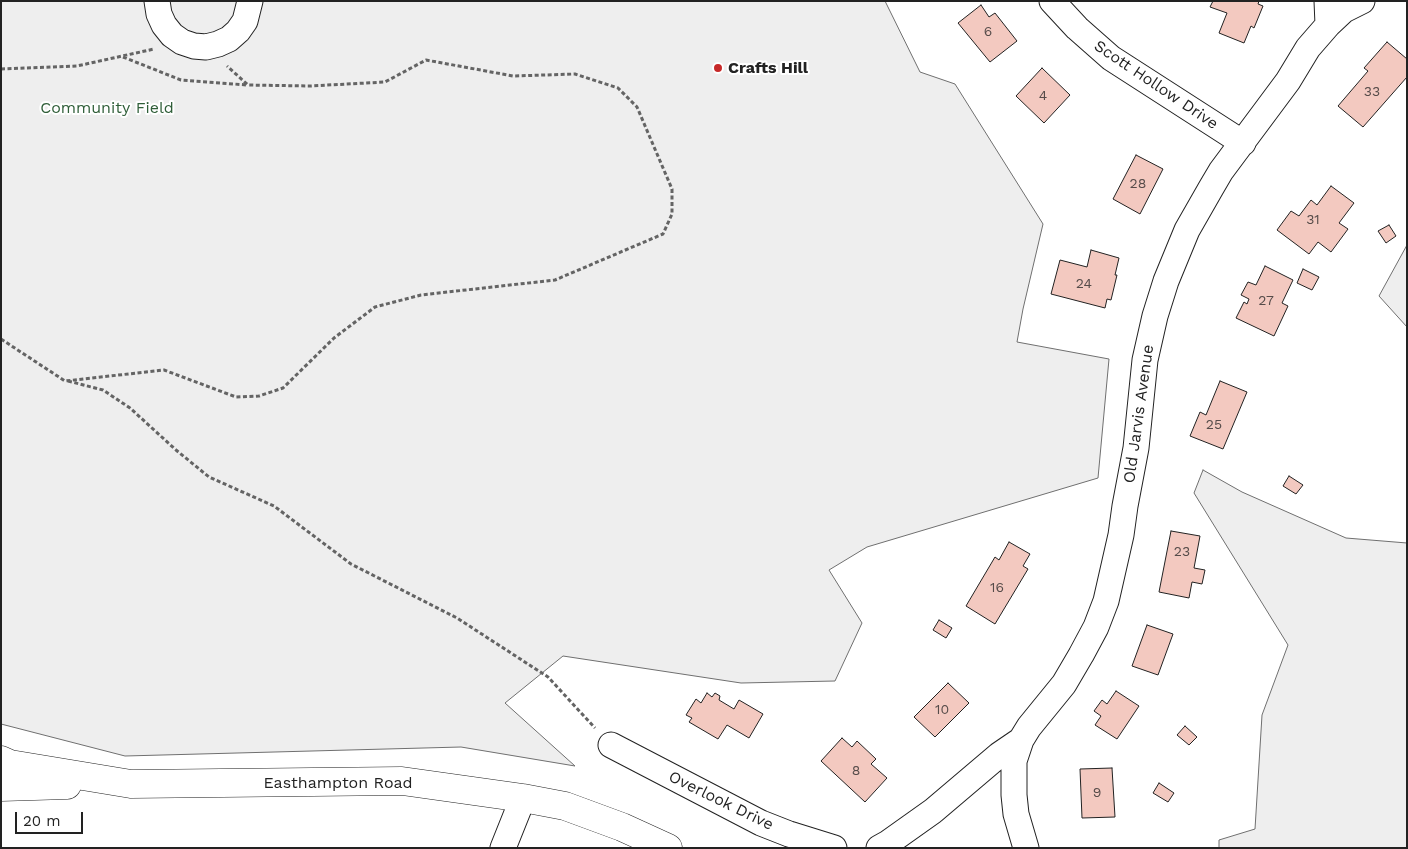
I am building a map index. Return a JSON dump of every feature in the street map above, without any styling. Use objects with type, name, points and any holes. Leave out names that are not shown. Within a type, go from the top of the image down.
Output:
[{"type":"main road","name":"Easthampton Road","points":[[1,760],[10,764],[131,784],[402,781],[523,798],[565,806],[622,827],[668,848]]},
{"type":"main road","points":[[1,787],[131,784]]},
{"type":"street","points":[[157,1],[159,14],[164,25],[172,35],[194,44],[218,44],[229,39],[246,21],[250,1]]},
{"type":"street","name":"Scott Hollow Drive","points":[[1052,1],[1076,28],[1111,58],[1243,143]]},
{"type":"street","name":"Old Jarvis Avenue","points":[[1026,848],[1016,814],[1014,761],[1021,740],[1068,676],[1096,626],[1106,601],[1121,535],[1136,448],[1145,360],[1156,310],[1166,281],[1191,223],[1221,172],[1288,81],[1327,13],[1344,10],[1362,1]]},
{"type":"street","points":[[879,848],[933,811],[999,755],[1021,740]]},
{"type":"street","name":"Overlook Drive","points":[[611,746],[761,823],[834,848]]},
{"type":"street","points":[[502,848],[523,798]]},
{"type":"path","points":[[1,69],[78,66],[194,44],[248,85]]},
{"type":"path","points":[[65,381],[164,370],[236,397],[259,396],[283,388],[334,338],[375,307],[421,295],[555,280],[663,234],[672,214],[672,189],[637,107],[618,88],[575,74],[513,76],[426,60],[385,82],[310,86],[248,85],[181,80],[122,57]]},
{"type":"path","points":[[1,340],[65,381],[103,390],[130,408],[209,477],[274,506],[351,564],[457,618],[548,677],[611,746]]},
{"type":"green space","name":"Community Field","points":[[1,1],[885,1],[920,72],[955,84],[1043,224],[1017,342],[1109,359],[1098,478],[867,547],[829,570],[862,623],[835,681],[741,683],[563,656],[505,703],[575,766],[461,747],[125,756],[1,724]]},
{"type":"green space","points":[[1407,245],[1407,327],[1379,296]]},
{"type":"green space","points":[[1203,470],[1242,492],[1346,538],[1407,543],[1407,848],[1219,848],[1219,840],[1255,829],[1262,715],[1288,645],[1194,493]]},
{"type":"building","points":[[1213,1],[1259,1],[1258,4],[1263,6],[1254,28],[1251,26],[1244,43],[1219,33],[1227,13],[1210,7]]},
{"type":"building","points":[[981,5],[989,17],[995,13],[1017,41],[990,62],[958,23]]},
{"type":"building","points":[[1387,42],[1407,59],[1407,77],[1363,127],[1338,106],[1368,71],[1364,68]]},
{"type":"building","points":[[1042,68],[1070,95],[1044,123],[1016,96]]},
{"type":"building","points":[[1136,155],[1163,169],[1140,214],[1113,199]]},
{"type":"building","points":[[1331,186],[1354,203],[1339,223],[1348,229],[1331,252],[1318,242],[1309,254],[1277,230],[1291,211],[1299,216],[1311,200],[1317,205]]},
{"type":"building","points":[[1389,225],[1396,236],[1386,243],[1378,231]]},
{"type":"building","points":[[1091,250],[1119,258],[1111,300],[1107,299],[1105,308],[1051,294],[1060,260],[1087,267]]},
{"type":"building","points":[[1265,266],[1293,280],[1282,303],[1288,306],[1274,336],[1236,318],[1244,302],[1247,304],[1249,299],[1241,295],[1248,282],[1256,285]]},
{"type":"building","points":[[1303,269],[1319,277],[1312,290],[1297,283]]},
{"type":"building","points":[[1220,381],[1247,392],[1223,449],[1190,436],[1200,412],[1206,415]]},
{"type":"building","points":[[1289,476],[1303,485],[1296,494],[1283,486]]},
{"type":"building","points":[[1171,531],[1200,536],[1194,568],[1205,570],[1202,584],[1192,582],[1189,598],[1159,592]]},
{"type":"building","points":[[1009,542],[1030,554],[1023,566],[1028,569],[995,624],[966,606],[995,557],[999,560]]},
{"type":"building","points":[[939,620],[952,628],[946,638],[933,630]]},
{"type":"building","points":[[1147,625],[1173,634],[1158,675],[1132,666]]},
{"type":"building","points":[[948,683],[969,703],[935,737],[914,717]]},
{"type":"building","points":[[1116,691],[1139,706],[1117,739],[1095,725],[1101,716],[1094,711],[1102,700],[1107,704]]},
{"type":"building","points":[[707,693],[712,697],[715,693],[720,696],[719,700],[734,709],[739,700],[763,714],[749,738],[727,725],[718,739],[689,722],[692,718],[686,715],[696,699],[701,703]]},
{"type":"building","points":[[1185,726],[1197,737],[1189,745],[1177,735]]},
{"type":"building","points":[[842,738],[852,747],[857,741],[876,759],[871,764],[887,778],[865,802],[821,761]]},
{"type":"building","points":[[1112,768],[1115,817],[1082,818],[1080,769]]},
{"type":"building","points":[[1159,783],[1174,793],[1168,802],[1153,793]]},
{"type":"place","name":"Crafts Hill","points":[[718,68]]}]
